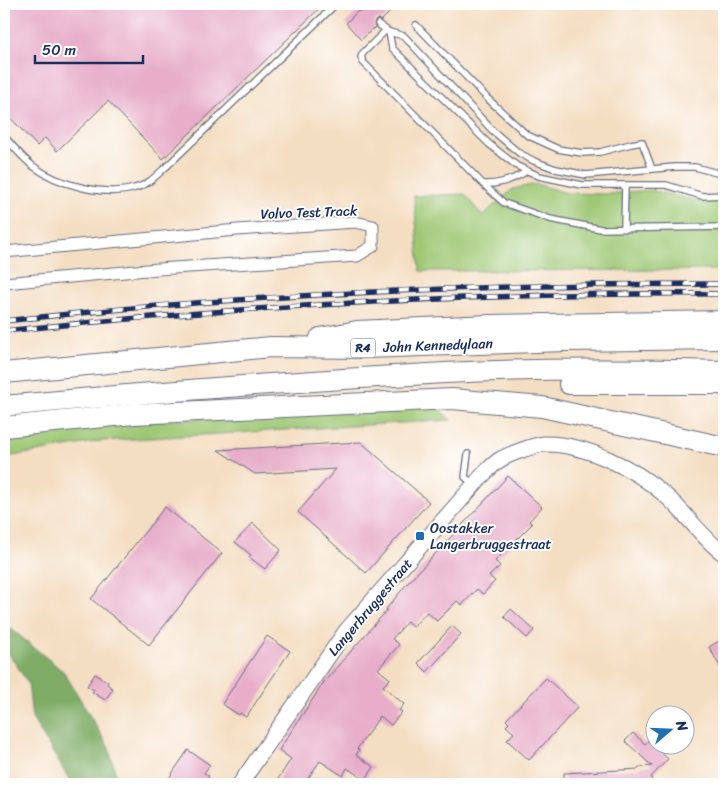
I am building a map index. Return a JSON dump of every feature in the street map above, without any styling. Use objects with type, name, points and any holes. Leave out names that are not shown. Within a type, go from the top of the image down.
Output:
[{"type":"highway","points":[[272,347],[357,332],[489,325],[724,322]]},
{"type":"highway","name":"John Kennedylaan","points":[[4,373],[272,347],[366,348],[564,341],[724,339]]},
{"type":"highway","name":"John Kennedylaan","points":[[4,406],[267,384],[446,373],[623,369],[724,370]]},
{"type":"highway","points":[[4,418],[130,405],[419,386],[724,384]]},
{"type":"highway","points":[[4,427],[134,414],[452,399],[542,407],[724,447]]},
{"type":"street","name":"Volvo Test Track","points":[[4,252],[237,230],[355,222],[373,226],[373,246],[357,256],[158,269],[4,283]]},
{"type":"street","name":"Langerbruggestraat","points":[[240,784],[346,631],[475,485],[501,459],[543,444],[570,446],[604,458],[640,476],[664,494],[713,546],[724,554]]},
{"type":"lane","points":[[4,136],[33,166],[63,182],[89,189],[120,191],[137,188],[152,180],[336,4]]},
{"type":"lane","points":[[378,24],[388,31],[404,36],[493,131],[519,153],[556,169],[586,175],[675,167],[695,168],[724,175]]},
{"type":"lane","points":[[416,25],[487,98],[527,135],[558,149],[582,153],[600,152],[642,142],[652,169]]},
{"type":"lane","points":[[388,31],[392,48],[450,107],[489,144],[516,166],[539,176],[582,185],[666,185],[702,196],[724,195]]},
{"type":"lane","points":[[388,31],[362,53],[362,62],[504,203],[550,220],[601,229],[724,227]]},
{"type":"lane","points":[[483,184],[494,184],[508,180],[527,171]]},
{"type":"lane","points":[[624,228],[625,185]]},
{"type":"lane","points":[[468,454],[465,477],[475,485]]},
{"type":"green space","points":[[536,184],[567,193],[606,194],[650,190],[698,201],[724,201],[724,270],[420,271],[414,196],[465,194],[482,216],[513,189]]},
{"type":"green space","points":[[420,406],[440,410],[451,420],[101,441],[12,456],[4,460],[4,430]]},
{"type":"green space","points":[[4,623],[64,672],[109,748],[118,784],[72,784],[32,718],[28,683],[11,657],[4,651]]},
{"type":"building","points":[[4,4],[324,4],[163,159],[108,101],[57,151],[45,138],[37,146],[4,111]]},
{"type":"building","points":[[365,4],[398,4],[381,21],[378,19],[375,21],[375,27],[361,40],[346,23],[358,11],[364,11]]},
{"type":"building","points":[[361,442],[429,502],[366,573],[298,512],[336,469],[255,474],[218,450]]},
{"type":"building","points":[[508,476],[542,507],[529,521],[532,524],[495,561],[500,566],[489,576],[495,581],[483,594],[477,589],[462,605],[457,601],[437,621],[427,612],[413,627],[407,622],[392,639],[399,644],[378,669],[390,679],[383,686],[404,704],[399,710],[402,712],[391,725],[380,716],[357,749],[359,750],[356,755],[374,767],[365,780],[347,768],[343,776],[320,761],[304,784],[275,784],[291,759],[279,750],[324,682],[387,610],[406,585]]},
{"type":"building","points":[[165,507],[222,553],[149,645],[91,599]]},
{"type":"building","points":[[253,523],[281,550],[265,569],[249,557],[251,555],[235,542]]},
{"type":"building","points":[[511,609],[534,630],[527,638],[504,617]]},
{"type":"building","points":[[452,626],[461,634],[427,672],[418,663]]},
{"type":"building","points":[[267,636],[290,651],[246,717],[240,713],[239,715],[222,704]]},
{"type":"building","points":[[724,638],[724,674],[709,647]]},
{"type":"building","points":[[95,674],[108,682],[107,684],[113,689],[105,700],[92,692],[94,690],[87,686]]},
{"type":"building","points":[[546,678],[578,707],[529,760],[507,740],[514,733],[506,726],[509,723],[506,720]]},
{"type":"building","points":[[633,733],[646,743],[646,756],[665,756],[668,759],[651,777],[652,784],[564,784],[564,773],[639,769],[639,767],[652,766],[625,741]]},
{"type":"building","points":[[188,750],[210,765],[204,773],[209,776],[203,784],[165,784]]},
{"type":"railway","points":[[4,321],[184,304],[364,292],[544,286],[724,284]]},
{"type":"railway","points":[[4,331],[184,314],[364,302],[544,295],[724,294]]},
{"type":"place","name":"Oostakker Langerbruggestraat","points":[[420,536]]}]
